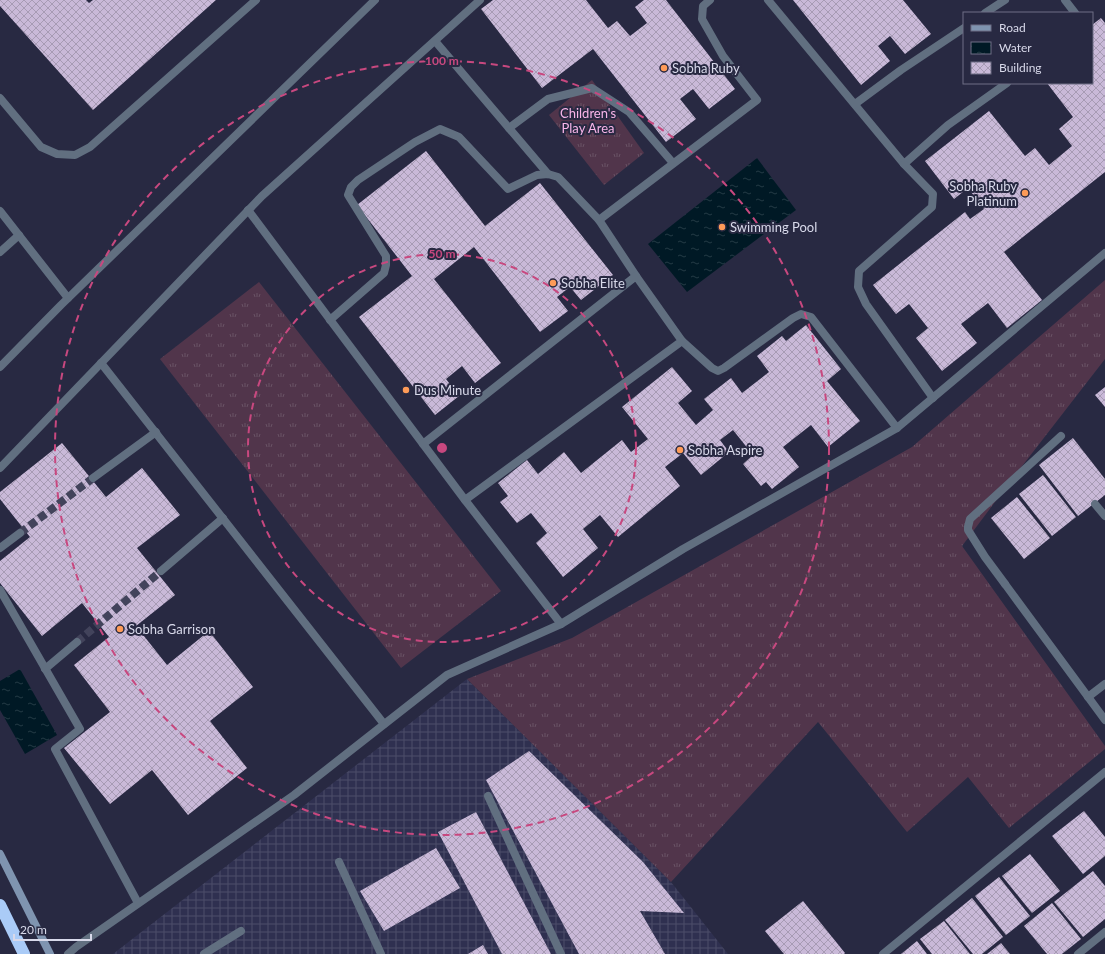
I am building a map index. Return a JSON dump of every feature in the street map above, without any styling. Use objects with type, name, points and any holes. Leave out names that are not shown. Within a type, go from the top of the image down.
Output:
[{"type":"highway","points":[[0,906],[24,954]]},
{"type":"street","points":[[0,98],[41,146],[57,154],[75,156],[90,147],[256,0]]},
{"type":"street","points":[[0,367],[68,298],[375,0]]},
{"type":"street","points":[[0,468],[262,196],[480,0]]},
{"type":"street","points":[[599,220],[757,100],[723,56],[702,19],[703,6],[710,0]]},
{"type":"street","points":[[768,0],[904,164],[933,194],[932,207],[859,271],[858,287],[866,304],[933,398]]},
{"type":"street","points":[[987,12],[1005,0]]},
{"type":"street","points":[[1065,0],[1074,12]]},
{"type":"street","points":[[855,104],[901,70],[963,29]]},
{"type":"street","points":[[435,41],[548,174]]},
{"type":"street","points":[[904,164],[948,125],[1006,84]]},
{"type":"street","points":[[510,128],[548,99],[592,88],[629,112],[673,163]]},
{"type":"street","points":[[330,320],[384,273],[386,264],[386,256],[348,194],[351,187],[358,180],[415,142],[440,129],[459,137],[508,189],[536,175],[548,174],[558,177],[599,220],[682,341],[712,368],[718,371],[724,368],[793,318],[801,314],[811,317],[897,428]]},
{"type":"street","points":[[248,210],[422,444],[562,624]]},
{"type":"street","points":[[0,211],[68,298]]},
{"type":"street","points":[[0,252],[18,235]]},
{"type":"street","points":[[68,954],[138,903],[294,795],[447,675],[562,624],[683,550],[897,428],[1105,253]]},
{"type":"street","points":[[422,444],[636,276]]},
{"type":"street","points":[[465,500],[682,341]]},
{"type":"street","points":[[101,363],[384,724]]},
{"type":"street","points":[[93,478],[156,432]]},
{"type":"street","points":[[1061,436],[970,519],[968,530],[985,557],[1105,720]]},
{"type":"street","points":[[1095,504],[1105,516]]},
{"type":"street","points":[[160,571],[223,518]]},
{"type":"street","points":[[0,548],[20,533]]},
{"type":"street","points":[[0,590],[80,729],[55,749],[138,903]]},
{"type":"street","points":[[45,669],[77,642]]},
{"type":"street","points":[[1088,697],[1105,684]]},
{"type":"street","points":[[883,954],[1105,772]]},
{"type":"street","points":[[488,796],[561,954]]},
{"type":"street","points":[[0,854],[50,954]]},
{"type":"street","points":[[339,862],[381,954]]},
{"type":"street","points":[[204,954],[241,931]]},
{"type":"street","points":[[1078,954],[1105,932]]},
{"type":"shaded area","points":[[467,679],[671,882],[728,954],[113,954]]},
{"type":"green space","name":"Children's Play Area","points":[[592,80],[644,153],[604,185],[549,115]]},
{"type":"green space","points":[[1105,280],[1105,359],[962,546],[1105,746],[1105,749],[1009,828],[968,777],[907,832],[818,722],[671,882],[467,679],[572,638],[912,447]]},
{"type":"green space","points":[[259,282],[501,591],[401,668],[160,359]]},
{"type":"water","name":"Swimming Pool","points":[[757,158],[796,210],[687,292],[648,244]]},
{"type":"water","points":[[20,669],[57,735],[25,754],[0,710],[0,681]]},
{"type":"building","points":[[0,0],[86,0],[89,3],[93,0],[216,0],[93,110],[0,6]]},
{"type":"building","name":"Sobha Ruby","points":[[493,0],[586,0],[608,28],[617,21],[630,36],[647,23],[635,7],[644,0],[666,0],[735,89],[709,109],[693,89],[680,99],[696,119],[666,142],[593,49],[542,88],[481,9]]},
{"type":"building","points":[[793,0],[903,0],[931,34],[905,54],[890,36],[878,46],[890,61],[861,85]]},
{"type":"building","name":"Sobha Ruby Platinum","points":[[1101,18],[1105,23],[1105,172],[1004,252],[1042,300],[1007,328],[988,303],[961,324],[977,343],[942,371],[916,338],[928,328],[909,304],[896,314],[873,285],[965,212],[970,219],[984,209],[968,188],[954,199],[925,161],[989,111],[1025,156],[1035,148],[1049,165],[1072,146],[1059,129],[1073,117],[1048,84],[1093,84],[1093,24]]},
{"type":"building","name":"Sobha Elite","points":[[426,151],[485,226],[540,183],[613,275],[581,300],[570,287],[557,297],[568,311],[540,332],[474,247],[434,279],[501,363],[475,383],[462,366],[446,379],[459,396],[435,415],[359,317],[412,276],[357,205]]},
{"type":"building","name":"Sobha Aspire","points":[[806,325],[841,369],[827,381],[860,421],[828,447],[811,425],[783,447],[799,467],[772,489],[766,482],[761,486],[743,464],[753,455],[733,430],[720,440],[729,452],[701,475],[683,453],[665,467],[680,486],[618,537],[600,515],[583,529],[598,548],[563,577],[536,543],[547,533],[531,513],[517,523],[500,502],[508,496],[498,483],[527,460],[538,474],[564,452],[581,473],[622,440],[631,452],[648,439],[622,407],[672,367],[692,391],[678,403],[696,425],[713,410],[704,399],[731,378],[742,393],[769,372],[757,356],[782,336],[786,341]]},
{"type":"building","points":[[1105,387],[1105,407],[1095,395]]},
{"type":"building","points":[[1073,438],[1105,479],[1105,495],[1078,516],[1039,465]]},
{"type":"building","name":"Sobha Garrison","points":[[62,443],[106,497],[142,468],[180,515],[137,548],[175,595],[136,626],[167,665],[209,631],[253,687],[210,721],[247,768],[188,815],[152,770],[110,804],[64,748],[110,712],[74,665],[109,637],[82,603],[42,636],[0,583],[0,561],[30,537],[0,499],[0,492]]},
{"type":"building","points":[[1043,475],[1076,517],[1052,536],[1019,494]]},
{"type":"building","points":[[1017,497],[1050,538],[1024,559],[991,518]]},
{"type":"building","points":[[529,751],[643,862],[684,913],[640,911],[665,954],[579,954],[486,780]]},
{"type":"building","points":[[1084,811],[1105,837],[1105,856],[1083,874],[1052,836]]},
{"type":"building","points":[[476,812],[551,954],[502,954],[438,832]]},
{"type":"building","points":[[436,848],[460,888],[384,931],[360,891]]},
{"type":"building","points":[[1030,854],[1060,891],[1032,913],[1002,876]]},
{"type":"building","points":[[1093,871],[1105,886],[1105,919],[1083,937],[1054,902]]},
{"type":"building","points":[[999,877],[1030,916],[1006,935],[975,896]]},
{"type":"building","points":[[972,898],[1003,937],[982,954],[973,954],[945,920]]},
{"type":"building","points":[[803,901],[845,953],[844,954],[784,954],[765,931]]},
{"type":"building","points":[[1052,903],[1081,939],[1062,954],[1047,954],[1024,926]]},
{"type":"building","points":[[944,921],[970,954],[932,954],[920,939]]},
{"type":"building","points":[[917,941],[927,954],[901,954]]},
{"type":"building","points":[[1001,943],[1010,954],[987,954]]},
{"type":"building","points":[[483,945],[488,954],[468,954]]},
{"type":"tunnel","points":[[20,533],[93,478]]},
{"type":"tunnel","points":[[77,642],[161,571]]},
{"type":"place","name":"Sobha Ruby","points":[[664,68]]},
{"type":"place","name":"Sobha Ruby Platinum","points":[[1025,193]]},
{"type":"place","name":"Swimming Pool","points":[[722,227]]},
{"type":"place","name":"Sobha Elite","points":[[553,283]]},
{"type":"place","name":"Dus Minute","points":[[406,390]]},
{"type":"place","name":"Sobha Aspire","points":[[680,450]]},
{"type":"place","name":"Sobha Garrison","points":[[120,629]]}]
